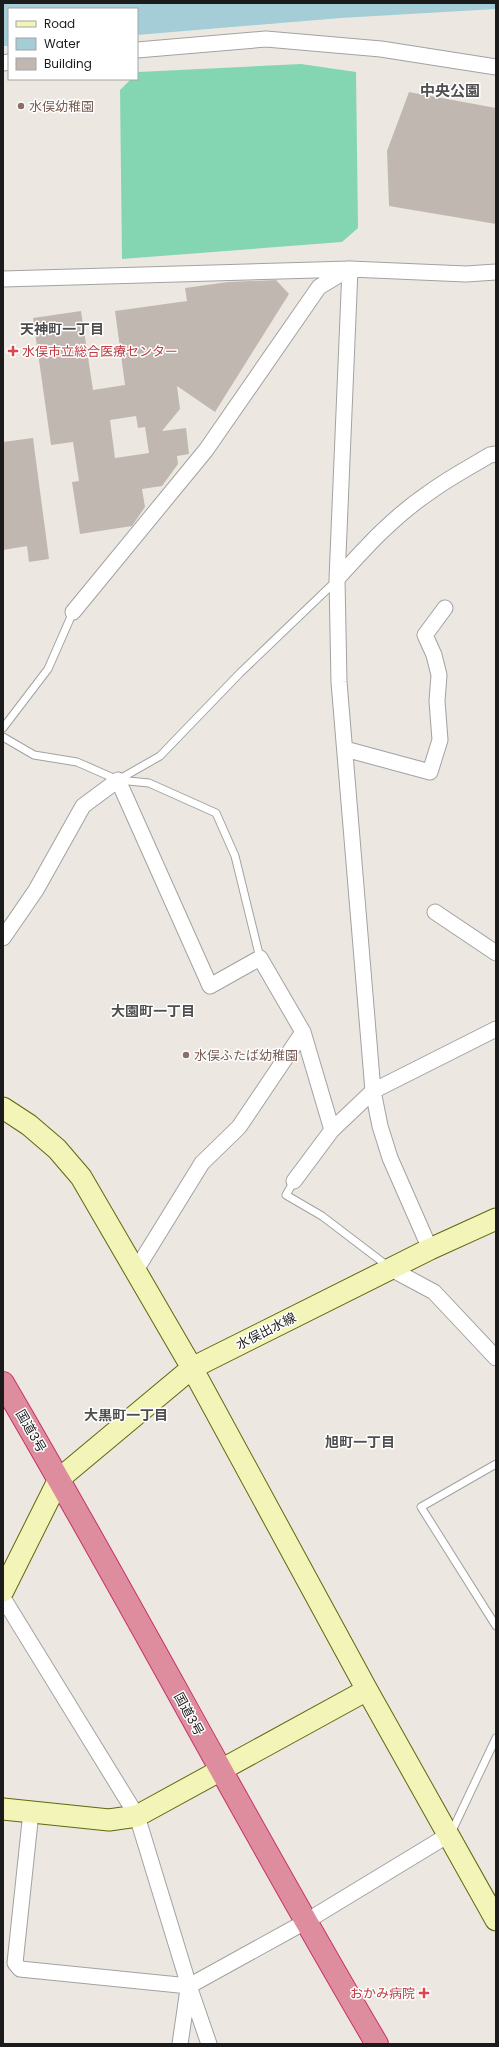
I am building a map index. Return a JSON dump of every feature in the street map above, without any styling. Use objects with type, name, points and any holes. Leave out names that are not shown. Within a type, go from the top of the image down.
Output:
[{"type":"highway","name":"国道3号","points":[[3,1383],[60,1479],[219,1769],[305,1922],[377,2044]]},
{"type":"street","points":[[138,50],[266,38],[382,49],[496,68]]},
{"type":"street","points":[[3,279],[350,269],[466,274],[496,272]]},
{"type":"street","points":[[350,269],[337,579],[339,682],[373,1091],[380,1126],[390,1158],[430,1249]]},
{"type":"street","points":[[73,612],[206,450],[319,287],[350,269]]},
{"type":"street","points":[[337,579],[372,540],[397,517],[430,492],[490,455],[496,454]]},
{"type":"street","points":[[345,749],[430,772],[440,740],[437,701],[439,675],[434,655],[425,635],[445,608]]},
{"type":"street","points":[[3,938],[36,890],[83,806],[118,780],[210,986],[260,958],[303,1032],[332,1130]]},
{"type":"street","points":[[435,912],[496,953]]},
{"type":"street","points":[[294,1180],[332,1130],[373,1091],[496,1029]]},
{"type":"street","points":[[136,1270],[202,1163],[239,1127],[303,1032]]},
{"type":"street","points":[[3,1108],[29,1124],[57,1149],[81,1177],[192,1368],[367,1690],[450,1834],[496,1920]]},
{"type":"street","name":"水俣出水線","points":[[60,1479],[192,1368],[430,1249],[496,1219]]},
{"type":"street","points":[[390,1269],[434,1292],[496,1358]]},
{"type":"street","points":[[3,1591],[60,1479]]},
{"type":"street","points":[[3,1598],[137,1816],[189,1986],[209,2044]]},
{"type":"street","points":[[3,1809],[109,1820],[137,1816],[219,1769],[367,1690]]},
{"type":"street","points":[[31,1812],[15,1963],[20,1969],[189,1986],[305,1922],[450,1834]]},
{"type":"street","points":[[180,2044],[189,1986]]},
{"type":"lane","points":[[118,780],[160,756],[240,673],[337,579]]},
{"type":"lane","points":[[3,728],[48,669],[73,612]]},
{"type":"lane","points":[[3,737],[34,755],[77,762],[118,780],[148,783],[216,813],[235,856],[260,958]]},
{"type":"lane","points":[[294,1180],[286,1195],[322,1216],[390,1269]]},
{"type":"lane","points":[[496,1464],[421,1508],[496,1626]]},
{"type":"lane","points":[[450,1834],[496,1738]]},
{"type":"green space","points":[[301,64],[356,72],[358,228],[342,242],[122,259],[120,90],[130,80],[138,80],[138,72]]},
{"type":"water","points":[[3,3],[496,3],[496,9],[341,18],[138,35],[138,8],[8,8],[8,46],[3,46]]},
{"type":"building","points":[[409,92],[496,108],[496,224],[389,206],[387,151]]},
{"type":"building","points":[[276,280],[289,294],[215,412],[177,386],[180,409],[162,431],[186,428],[189,454],[177,456],[178,464],[162,486],[142,489],[145,507],[132,526],[80,534],[72,482],[79,481],[73,442],[51,445],[33,318],[81,311],[93,390],[125,385],[115,311],[187,301],[185,288],[228,282]],"holes":[[[136,416],[138,428],[145,427],[149,453],[115,458],[110,420]]]},
{"type":"building","points":[[33,438],[49,559],[29,562],[27,546],[3,550],[3,442]]},
{"type":"place","name":"水俣幼稚園","points":[[21,106]]},
{"type":"place","name":"水俣市立総合医療センター","points":[[13,351]]},
{"type":"place","name":"水俣ふたば幼稚園","points":[[186,1055]]},
{"type":"place","name":"おかみ病院","points":[[424,1993]]},
{"type":"district","name":"中央公園","points":[[450,90]]},
{"type":"district","name":"天神町一丁目","points":[[62,329]]},
{"type":"district","name":"大園町一丁目","points":[[153,1011]]},
{"type":"district","name":"大黒町一丁目","points":[[126,1415]]},
{"type":"district","name":"旭町一丁目","points":[[360,1442]]}]
